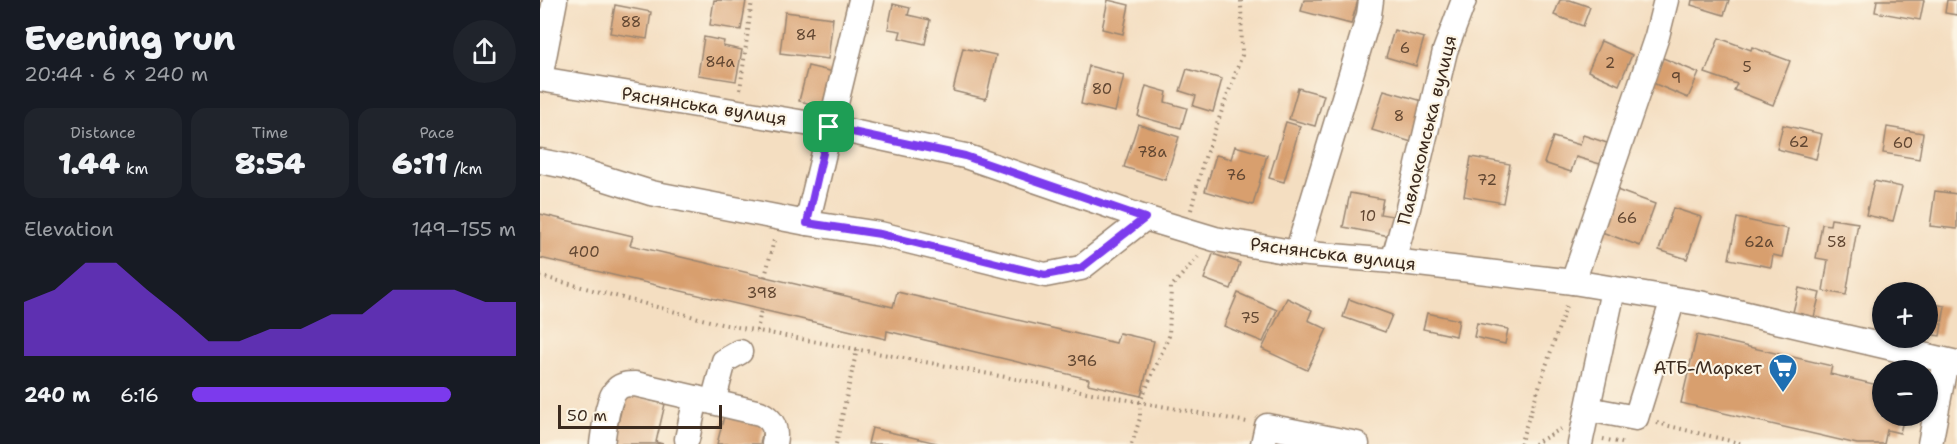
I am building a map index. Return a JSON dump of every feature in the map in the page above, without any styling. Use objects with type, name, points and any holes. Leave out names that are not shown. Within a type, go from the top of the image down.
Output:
[{"type":"street","points":[[540,78],[555,0]]},
{"type":"street","points":[[807,223],[861,0]]},
{"type":"street","points":[[1297,254],[1371,0]]},
{"type":"street","name":"Павлокомська вулиця","points":[[1393,261],[1408,208],[1445,51],[1464,0]]},
{"type":"street","points":[[1573,282],[1657,36],[1666,0]]},
{"type":"street","name":"Ряснянська вулиця","points":[[540,78],[829,127],[965,156],[1145,218],[1215,238],[1297,254],[1393,261],[1573,282],[1673,299],[1952,362]]},
{"type":"street","points":[[540,161],[564,166],[651,193],[807,223],[880,234],[1045,275],[1081,268],[1145,218]]},
{"type":"street","points":[[1580,444],[1613,290]]},
{"type":"street","points":[[1588,409],[1636,418],[1673,299]]},
{"type":"street","points":[[687,439],[724,361],[740,352]]},
{"type":"street","points":[[1930,444],[1952,362]]},
{"type":"street","points":[[602,444],[611,399],[616,390],[624,384],[635,384],[760,413],[769,417],[775,426],[774,444]]},
{"type":"street","points":[[1265,435],[1357,444]]},
{"type":"path","points":[[738,111],[752,0]]},
{"type":"path","points":[[1186,230],[1203,163],[1242,55],[1241,0]]},
{"type":"path","points":[[765,277],[780,218]]},
{"type":"path","points":[[1132,444],[1140,418],[1140,402],[1169,336],[1171,287],[1215,238]]},
{"type":"path","points":[[540,276],[721,324],[1140,402],[1265,435]]},
{"type":"path","points":[[1520,444],[1573,282]]},
{"type":"path","points":[[757,331],[761,310]]},
{"type":"path","points":[[836,444],[857,349]]},
{"type":"path","points":[[1636,418],[1743,444]]},
{"type":"building","points":[[714,0],[746,1],[741,30],[710,25]]},
{"type":"building","points":[[1108,0],[1129,5],[1123,34],[1102,29]]},
{"type":"building","points":[[1304,0],[1358,0],[1351,24],[1301,11]]},
{"type":"building","points":[[1560,0],[1570,0],[1590,7],[1583,26],[1554,15]]},
{"type":"building","points":[[1692,0],[1729,0],[1724,15],[1691,5]]},
{"type":"building","points":[[1877,0],[1924,0],[1920,20],[1875,12]]},
{"type":"building","points":[[1947,0],[1957,0],[1957,15],[1945,13]]},
{"type":"building","points":[[893,4],[910,8],[908,15],[930,20],[925,44],[899,38],[901,31],[888,29]]},
{"type":"building","points":[[615,5],[651,12],[647,39],[610,33]]},
{"type":"building","points":[[785,12],[833,18],[828,59],[780,53]]},
{"type":"building","points":[[1394,30],[1424,38],[1416,66],[1386,57]]},
{"type":"building","points":[[704,37],[724,41],[723,46],[742,50],[736,81],[698,75]]},
{"type":"building","points":[[1719,38],[1790,61],[1773,105],[1734,90],[1737,84],[1705,73]]},
{"type":"building","points":[[1601,41],[1632,55],[1619,85],[1588,71]]},
{"type":"building","points":[[963,48],[996,55],[986,99],[953,91]]},
{"type":"building","points":[[1663,58],[1699,73],[1688,98],[1653,83]]},
{"type":"building","points":[[808,66],[834,72],[825,107],[799,101]]},
{"type":"building","points":[[1089,66],[1124,75],[1115,112],[1081,104]]},
{"type":"building","points":[[1187,69],[1222,79],[1213,112],[1193,106],[1196,96],[1180,91]]},
{"type":"building","points":[[1146,86],[1167,92],[1165,102],[1187,108],[1181,128],[1138,116]]},
{"type":"building","points":[[1298,88],[1324,95],[1315,126],[1289,119]]},
{"type":"building","points":[[1384,90],[1426,102],[1415,143],[1372,130]]},
{"type":"building","points":[[1286,122],[1300,126],[1284,182],[1269,178]]},
{"type":"building","points":[[1138,124],[1179,137],[1165,180],[1124,167]]},
{"type":"building","points":[[1783,125],[1822,134],[1816,159],[1777,149]]},
{"type":"building","points":[[1887,127],[1923,133],[1919,159],[1883,153]]},
{"type":"building","points":[[1583,135],[1607,143],[1600,164],[1576,157],[1571,172],[1544,163],[1553,137],[1580,145]]},
{"type":"building","points":[[1235,146],[1267,155],[1253,205],[1205,191],[1216,155],[1231,159]]},
{"type":"building","points":[[1471,157],[1510,164],[1503,203],[1464,196]]},
{"type":"building","points":[[1874,181],[1902,187],[1893,221],[1866,215]]},
{"type":"building","points":[[1614,189],[1655,204],[1640,246],[1599,231]]},
{"type":"building","points":[[1935,191],[1957,194],[1957,229],[1930,226]]},
{"type":"building","points":[[1350,193],[1383,199],[1380,214],[1399,217],[1395,237],[1343,227]]},
{"type":"building","points":[[1673,208],[1701,217],[1687,259],[1659,250]]},
{"type":"building","points":[[540,214],[633,236],[630,245],[893,307],[897,292],[1116,343],[1119,333],[1154,341],[1141,396],[1088,384],[1089,379],[887,331],[886,339],[540,258]]},
{"type":"building","points":[[1737,218],[1788,229],[1782,257],[1773,255],[1771,267],[1729,259]]},
{"type":"building","points":[[1831,219],[1858,223],[1846,295],[1823,291],[1828,260],[1816,258],[1822,224],[1830,225]]},
{"type":"building","points":[[1213,254],[1240,263],[1231,289],[1204,279]]},
{"type":"building","points":[[1799,288],[1820,293],[1814,317],[1793,312]]},
{"type":"building","points":[[1238,293],[1277,310],[1263,342],[1224,326]]},
{"type":"building","points":[[1287,298],[1312,310],[1308,320],[1327,329],[1307,370],[1262,349]]},
{"type":"building","points":[[1349,299],[1392,315],[1385,332],[1343,317]]},
{"type":"building","points":[[1938,305],[1945,306],[1940,336],[1938,336]]},
{"type":"building","points":[[1427,313],[1459,320],[1456,336],[1423,329]]},
{"type":"building","points":[[1477,323],[1508,329],[1505,344],[1474,337]]},
{"type":"building","name":"АТБ-Маркет","points":[[1697,335],[1832,366],[1830,374],[1872,384],[1872,426],[1902,426],[1900,433],[1887,430],[1884,444],[1857,444],[1681,403]]},
{"type":"building","points":[[625,394],[665,404],[656,442],[663,444],[613,444]]},
{"type":"building","points":[[724,416],[764,425],[760,444],[717,444]]},
{"type":"building","points":[[872,428],[937,443],[937,444],[868,444]]},
{"type":"place","name":"АТБ-Маркет","points":[[1783,394]]},
{"type":"route","points":[[829,127],[965,156],[1145,218],[1081,268],[1045,275],[880,234],[807,223],[829,127]]}]
